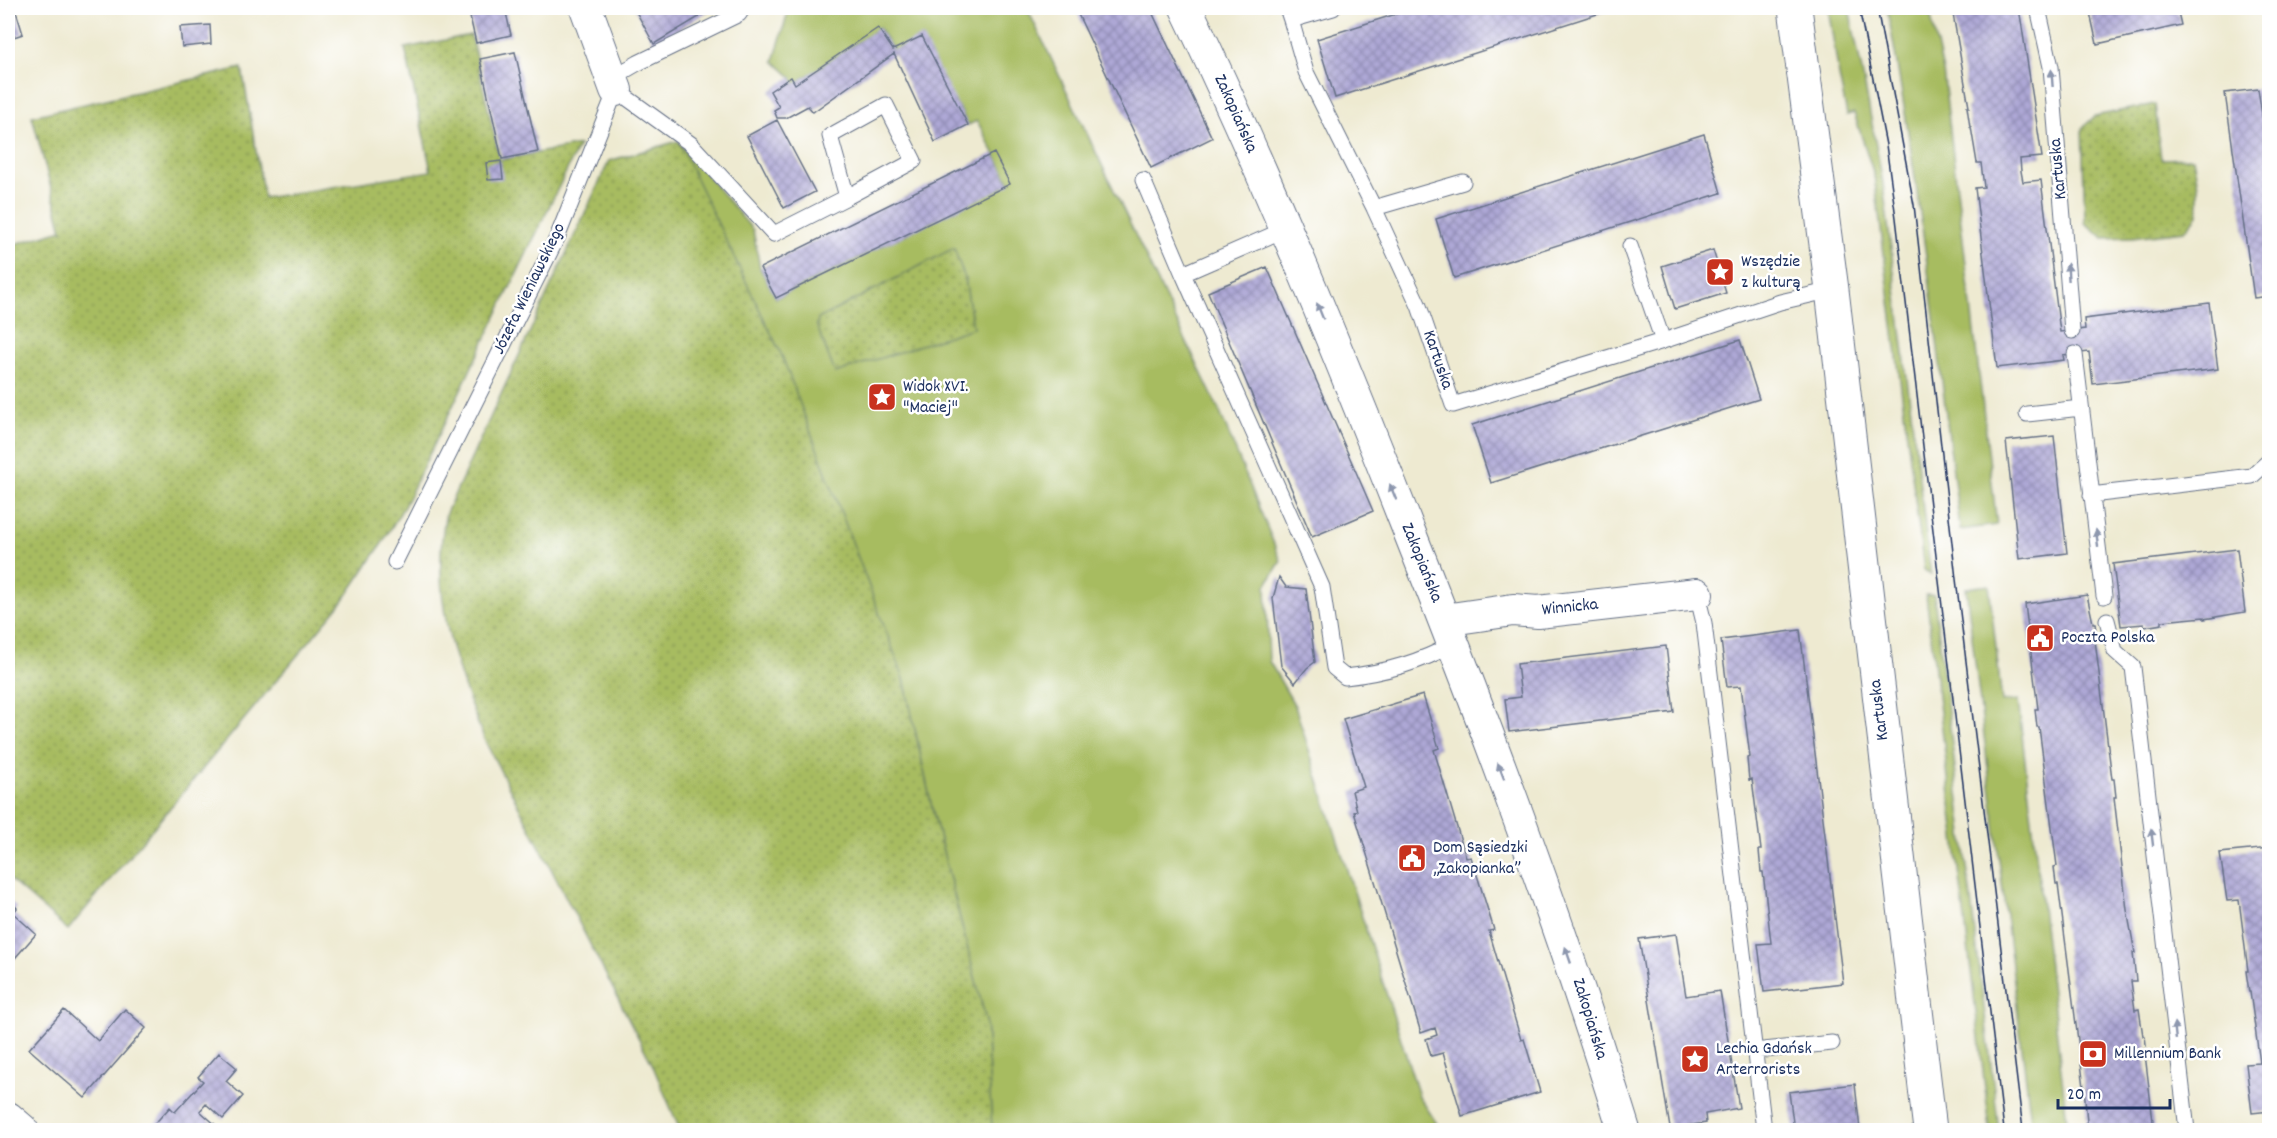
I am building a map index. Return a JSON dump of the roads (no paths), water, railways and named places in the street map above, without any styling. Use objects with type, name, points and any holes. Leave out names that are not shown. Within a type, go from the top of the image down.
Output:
[{"type":"main road","name":"Kartuska","points":[[1795,8],[1832,290],[1930,1131]]},
{"type":"street","points":[[586,8],[614,84]]},
{"type":"street","name":"Zakopiańska","points":[[1186,8],[1226,92],[1286,230],[1449,632],[1571,962],[1624,1131]]},
{"type":"street","name":"Winnicka","points":[[1449,632],[1513,610],[1538,612],[1697,594]]},
{"type":"street","points":[[8,1118],[22,1131]]},
{"type":"lane","points":[[743,8],[739,14],[638,63],[614,84],[691,144],[774,234],[847,197],[914,161],[886,105],[830,136],[847,197]]},
{"type":"lane","name":"Kartuska","points":[[1333,8],[1289,14],[1306,72],[1374,208],[1419,306],[1453,405],[1663,341],[1780,302],[1832,290]]},
{"type":"lane","name":"Kartuska","points":[[2038,8],[2051,67],[2072,331]]},
{"type":"lane","name":"Józefa Wieniawskiego","points":[[394,562],[557,238],[614,84]]},
{"type":"lane","points":[[1143,180],[1322,587],[1334,668],[1345,677],[1372,674],[1436,654],[1449,632]]},
{"type":"lane","points":[[1374,208],[1463,182]]},
{"type":"lane","points":[[1183,274],[1286,230]]},
{"type":"lane","points":[[1630,246],[1663,341]]},
{"type":"lane","points":[[2075,354],[2104,596]]},
{"type":"lane","points":[[2027,414],[2081,408]]},
{"type":"lane","points":[[2091,495],[2252,476],[2270,460]]},
{"type":"lane","points":[[1697,594],[1704,623],[1764,1131]]},
{"type":"lane","points":[[2108,620],[2115,651],[2133,667],[2187,1131]]},
{"type":"lane","points":[[1754,1051],[1832,1043]]},
{"type":"tram line","points":[[1859,8],[1886,145],[1896,218],[2004,1130]]},
{"type":"tram line","points":[[1877,8],[1914,205],[1956,579],[2023,1130]]},
{"type":"place","name":"Wszędzie z kulturą","points":[[1720,272]]},
{"type":"place","name":"Widok XVI. \"Maciej\"","points":[[882,397]]},
{"type":"place","name":"Poczta Polska","points":[[2040,638]]},
{"type":"place","name":"Dom Sąsiedzki „Zakopianka”","points":[[1412,858]]},
{"type":"place","name":"Millennium Bank","points":[[2093,1054]]},
{"type":"place","name":"Lechia Gdańsk Arterrorists","points":[[1695,1059]]}]
